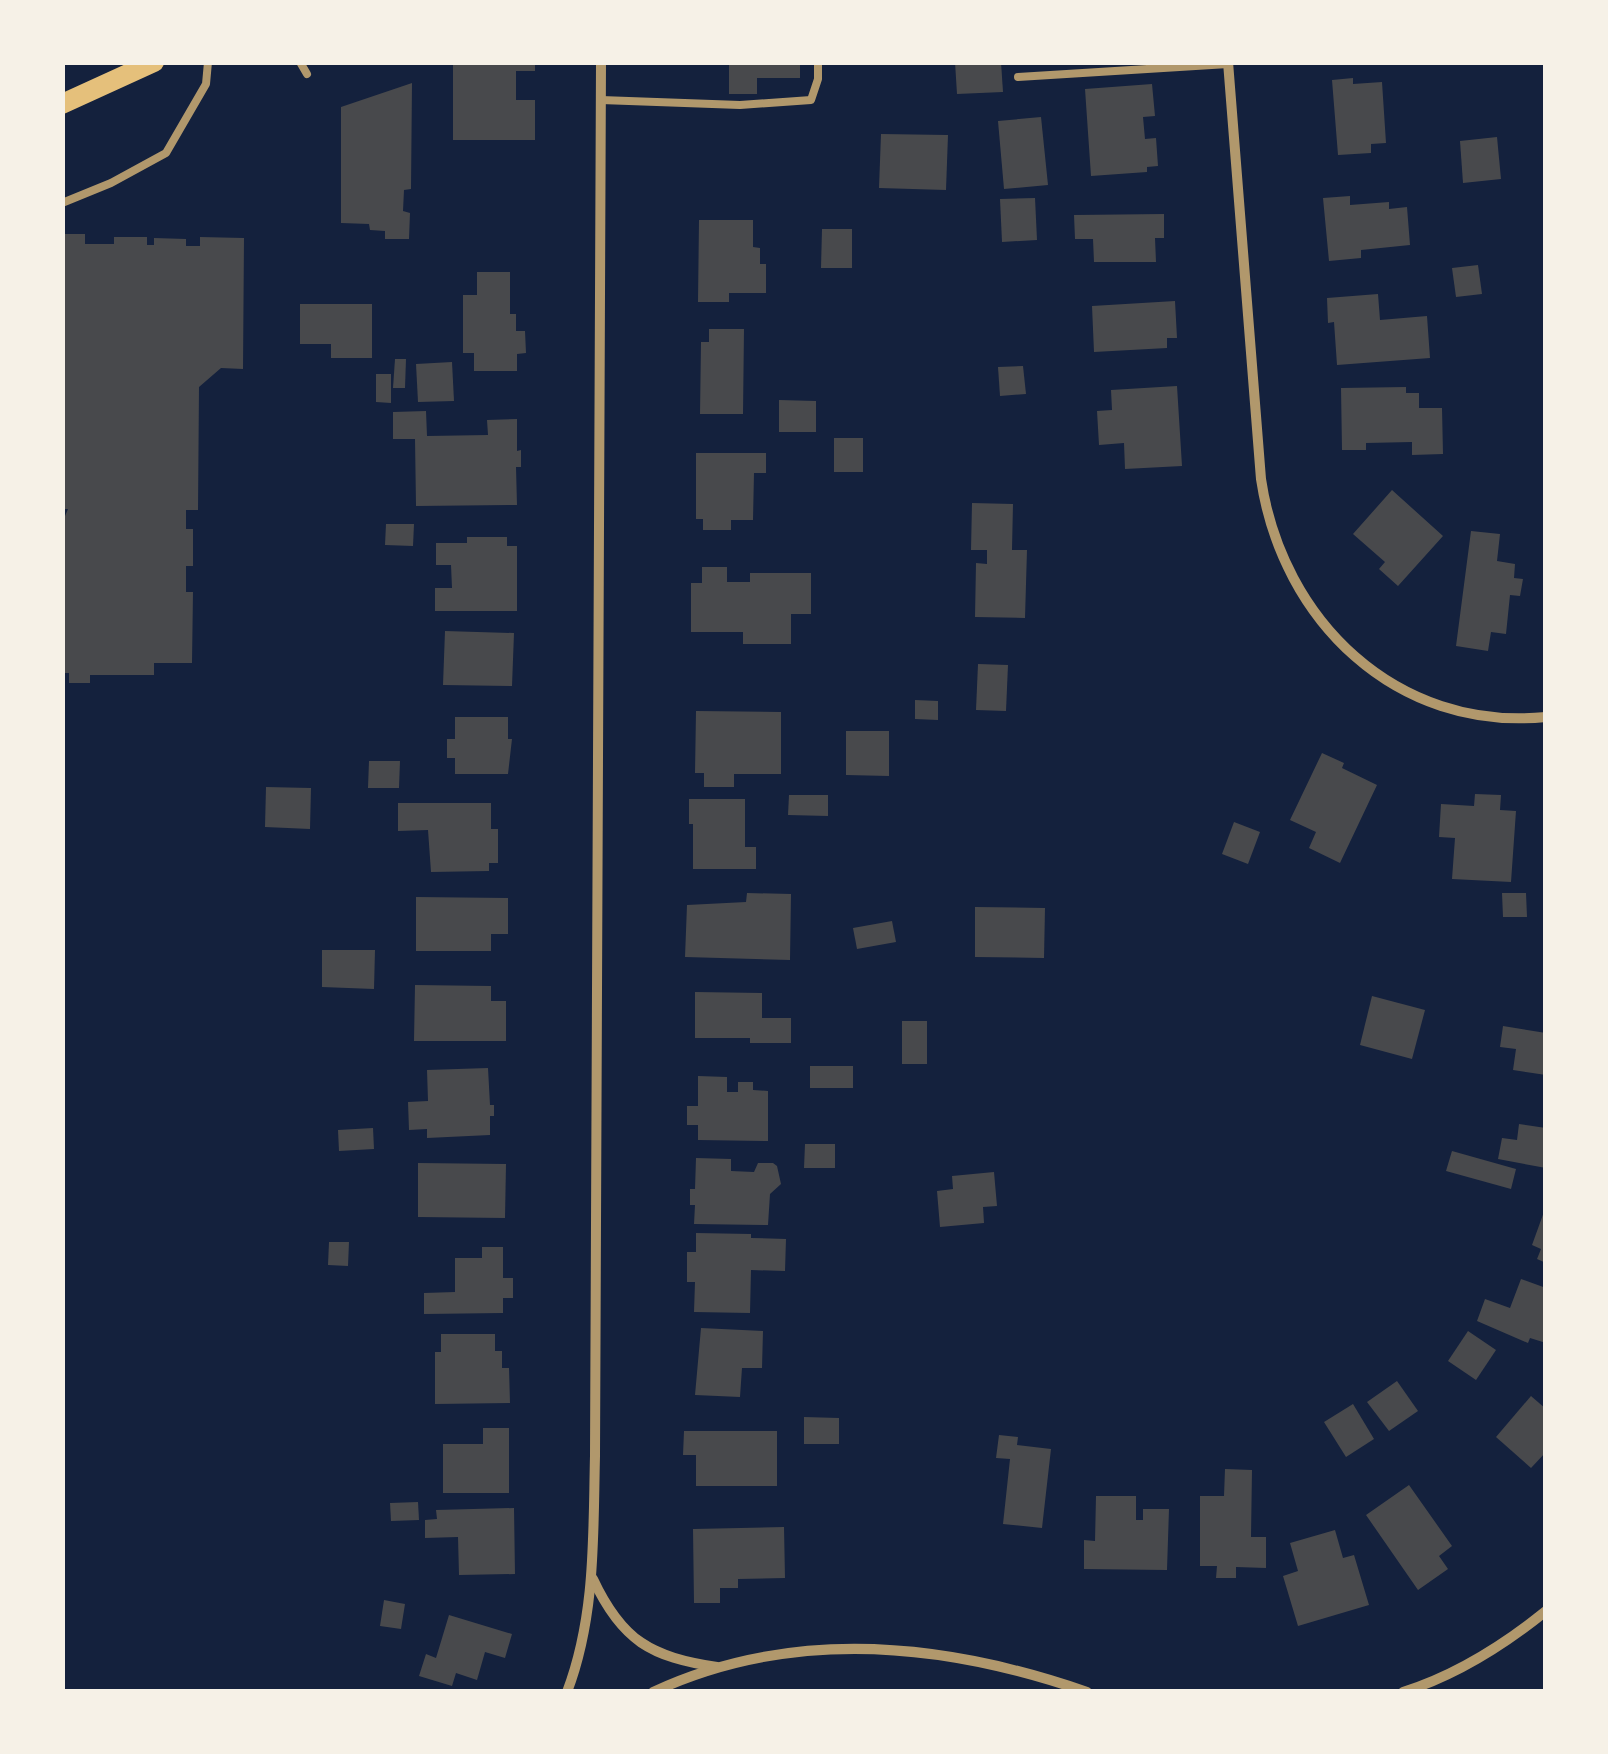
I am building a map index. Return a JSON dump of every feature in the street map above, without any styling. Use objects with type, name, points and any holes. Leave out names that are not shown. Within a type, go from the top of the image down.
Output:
[{"type":"main road","points":[[62,104],[154,62]]},
{"type":"street","points":[[567,1692],[576,1668],[592,1578],[601,62]]},
{"type":"street","points":[[1228,63],[1261,479],[1266,511],[1297,588],[1336,642],[1417,696],[1476,713],[1546,716]]},
{"type":"street","points":[[592,1578],[618,1625],[642,1646],[674,1659],[721,1667]]},
{"type":"street","points":[[1403,1692],[1488,1651],[1546,1611]]},
{"type":"street","points":[[653,1692],[721,1667],[849,1648],[941,1653],[1017,1668],[1087,1692]]},
{"type":"lane","points":[[62,202],[111,183],[166,153],[206,84],[208,62]]},
{"type":"lane","points":[[300,62],[307,74]]},
{"type":"lane","points":[[601,100],[740,105],[811,100],[818,79],[818,62]]},
{"type":"lane","points":[[1018,76],[1228,63]]},
{"type":"building","points":[[453,62],[535,62],[535,71],[516,71],[516,100],[535,100],[535,140],[453,140]]},
{"type":"building","points":[[729,62],[800,62],[800,78],[757,78],[757,94],[729,94]]},
{"type":"building","points":[[955,62],[1001,62],[1003,92],[957,94]]},
{"type":"building","points":[[1353,78],[1353,84],[1382,82],[1386,143],[1371,144],[1371,153],[1338,155],[1332,80]]},
{"type":"building","points":[[412,83],[411,189],[404,190],[403,211],[410,213],[409,239],[385,239],[385,231],[370,230],[369,224],[341,223],[341,107]]},
{"type":"building","points":[[1152,84],[1155,116],[1143,117],[1145,139],[1156,138],[1158,166],[1147,167],[1147,172],[1091,176],[1085,89]]},
{"type":"building","points":[[1041,117],[1048,185],[1004,189],[998,121]]},
{"type":"building","points":[[881,134],[948,135],[946,190],[879,188]]},
{"type":"building","points":[[1497,137],[1501,179],[1463,183],[1460,141]]},
{"type":"building","points":[[1350,196],[1350,205],[1389,202],[1389,209],[1407,207],[1410,245],[1361,250],[1361,258],[1329,261],[1323,198]]},
{"type":"building","points":[[1035,198],[1037,240],[1002,242],[1000,199]]},
{"type":"building","points":[[1164,214],[1164,238],[1155,238],[1156,262],[1094,262],[1093,239],[1075,239],[1074,215]]},
{"type":"building","points":[[699,220],[753,220],[753,247],[760,248],[760,264],[766,264],[766,293],[729,293],[729,302],[698,302]]},
{"type":"building","points":[[822,229],[852,229],[852,268],[821,268]]},
{"type":"building","points":[[62,234],[85,234],[85,244],[114,244],[114,237],[147,237],[147,245],[154,245],[154,238],[186,239],[186,246],[200,246],[200,237],[244,238],[243,369],[221,368],[199,387],[198,510],[186,510],[186,529],[193,529],[193,566],[186,566],[186,592],[193,592],[192,663],[154,663],[154,675],[90,675],[90,683],[69,683],[69,673],[62,673],[62,523],[68,509],[63,509]]},
{"type":"building","points":[[1478,265],[1482,294],[1456,297],[1452,268]]},
{"type":"building","points":[[477,272],[510,272],[510,314],[516,314],[516,331],[525,331],[526,353],[517,354],[517,371],[474,371],[474,353],[463,353],[463,295],[477,295]]},
{"type":"building","points":[[1378,294],[1380,320],[1427,316],[1430,358],[1337,365],[1334,322],[1328,323],[1327,298]]},
{"type":"building","points":[[1175,301],[1177,338],[1167,338],[1167,348],[1094,352],[1092,306]]},
{"type":"building","points":[[300,304],[372,304],[372,358],[331,358],[331,344],[300,344]]},
{"type":"building","points":[[709,329],[744,329],[743,414],[700,414],[701,342],[709,342]]},
{"type":"building","points":[[395,359],[406,359],[405,388],[393,388]]},
{"type":"building","points":[[452,362],[454,401],[418,402],[416,364]]},
{"type":"building","points":[[1023,366],[1026,394],[1000,396],[998,367]]},
{"type":"building","points":[[376,374],[391,374],[391,403],[376,402]]},
{"type":"building","points":[[1177,386],[1182,466],[1125,469],[1124,443],[1099,445],[1097,411],[1112,410],[1111,390]]},
{"type":"building","points":[[1406,387],[1406,393],[1419,393],[1419,408],[1442,408],[1443,454],[1412,455],[1412,442],[1366,443],[1366,450],[1342,450],[1341,388]]},
{"type":"building","points":[[779,400],[816,401],[816,432],[779,432]]},
{"type":"building","points":[[426,411],[427,436],[488,435],[487,420],[517,419],[521,467],[516,467],[517,505],[416,506],[415,439],[393,439],[393,412]]},
{"type":"building","points":[[834,438],[863,438],[863,472],[834,472]]},
{"type":"building","points":[[696,453],[766,453],[766,473],[754,473],[753,520],[731,520],[731,530],[703,530],[703,519],[696,519]]},
{"type":"building","points":[[1392,490],[1443,536],[1398,586],[1379,569],[1385,562],[1353,534]]},
{"type":"building","points":[[972,503],[1013,504],[1012,550],[1027,550],[1025,618],[975,617],[976,563],[987,564],[987,550],[971,550]]},
{"type":"building","points":[[386,524],[414,524],[413,546],[385,545]]},
{"type":"building","points":[[1471,531],[1500,534],[1497,561],[1515,564],[1514,578],[1523,579],[1520,596],[1510,595],[1506,634],[1491,632],[1488,651],[1456,646]]},
{"type":"building","points":[[467,537],[507,537],[507,546],[517,546],[517,611],[435,611],[435,588],[452,588],[451,565],[436,565],[436,543],[467,543]]},
{"type":"building","points":[[702,567],[727,567],[727,582],[750,582],[750,573],[811,573],[811,614],[791,614],[791,644],[743,644],[743,632],[691,632],[691,583],[702,583]]},
{"type":"building","points":[[445,631],[514,633],[512,686],[443,685]]},
{"type":"building","points":[[978,664],[1008,665],[1006,711],[976,710]]},
{"type":"building","points":[[915,700],[938,701],[938,720],[915,719]]},
{"type":"building","points":[[696,711],[781,712],[781,774],[734,774],[734,787],[704,787],[704,773],[695,773]]},
{"type":"building","points":[[455,717],[508,717],[508,739],[512,739],[508,774],[455,774],[455,758],[447,758],[447,739],[455,739]]},
{"type":"building","points":[[846,731],[889,731],[889,776],[846,775]]},
{"type":"building","points":[[1322,753],[1377,785],[1340,863],[1309,848],[1316,832],[1290,820]]},
{"type":"building","points":[[369,761],[400,761],[399,788],[368,788]]},
{"type":"building","points":[[266,787],[311,788],[310,829],[265,827]]},
{"type":"building","points":[[1475,794],[1501,795],[1500,810],[1516,811],[1511,882],[1452,879],[1455,838],[1439,837],[1441,804],[1474,806]]},
{"type":"building","points":[[789,795],[828,795],[828,816],[788,815]]},
{"type":"building","points":[[689,799],[745,799],[745,847],[756,847],[756,869],[693,869]]},
{"type":"building","points":[[398,803],[491,803],[491,829],[498,829],[498,863],[489,863],[489,871],[431,872],[428,830],[398,831]]},
{"type":"building","points":[[1234,822],[1260,832],[1248,864],[1222,854]]},
{"type":"building","points":[[747,893],[791,894],[790,960],[685,957],[687,905],[746,902]]},
{"type":"building","points":[[1502,893],[1526,893],[1527,917],[1503,917]]},
{"type":"building","points":[[416,897],[508,898],[508,934],[491,934],[491,951],[416,951]]},
{"type":"building","points":[[975,907],[1045,908],[1044,958],[975,957]]},
{"type":"building","points":[[892,921],[896,942],[857,949],[853,928]]},
{"type":"building","points":[[322,950],[375,950],[374,989],[322,987]]},
{"type":"building","points":[[415,985],[491,986],[491,1001],[506,1001],[506,1041],[414,1041]]},
{"type":"building","points":[[695,992],[762,993],[762,1018],[791,1018],[791,1043],[695,1038]]},
{"type":"building","points":[[1372,996],[1425,1010],[1412,1059],[1360,1045]]},
{"type":"building","points":[[902,1021],[927,1021],[927,1064],[902,1064]]},
{"type":"building","points":[[1503,1026],[1546,1033],[1546,1075],[1513,1070],[1516,1049],[1500,1047]]},
{"type":"building","points":[[810,1066],[853,1066],[853,1088],[810,1088]]},
{"type":"building","points":[[488,1068],[490,1105],[494,1105],[490,1135],[427,1138],[427,1129],[409,1130],[408,1102],[428,1101],[427,1070]]},
{"type":"building","points":[[698,1076],[727,1077],[727,1092],[738,1092],[738,1082],[753,1082],[753,1090],[768,1091],[768,1141],[698,1140],[698,1125],[687,1125],[687,1106],[698,1106]]},
{"type":"building","points":[[1519,1124],[1546,1128],[1546,1168],[1498,1159],[1502,1138],[1517,1140]]},
{"type":"building","points":[[373,1128],[374,1149],[339,1151],[338,1130]]},
{"type":"building","points":[[805,1144],[835,1144],[835,1168],[804,1168]]},
{"type":"building","points":[[1452,1151],[1516,1169],[1511,1189],[1446,1171]]},
{"type":"building","points":[[696,1158],[731,1159],[731,1171],[754,1172],[758,1163],[777,1166],[781,1184],[770,1194],[768,1225],[694,1224],[695,1205],[690,1205],[690,1189],[695,1189]]},
{"type":"building","points":[[418,1163],[506,1164],[505,1218],[418,1217]]},
{"type":"building","points":[[994,1172],[997,1206],[983,1207],[984,1223],[940,1227],[937,1191],[953,1189],[952,1176]]},
{"type":"building","points":[[1545,1209],[1546,1263],[1537,1259],[1541,1249],[1532,1245]]},
{"type":"building","points":[[696,1233],[786,1239],[785,1271],[751,1270],[750,1313],[694,1312],[695,1282],[687,1282],[687,1252],[696,1252]]},
{"type":"building","points":[[329,1242],[349,1242],[348,1266],[328,1265]]},
{"type":"building","points":[[482,1247],[503,1247],[503,1278],[513,1278],[513,1298],[503,1298],[503,1313],[424,1314],[424,1293],[455,1292],[455,1258],[482,1258]]},
{"type":"building","points":[[1521,1279],[1546,1288],[1546,1343],[1530,1338],[1528,1343],[1477,1321],[1485,1299],[1510,1308]]},
{"type":"building","points":[[701,1328],[763,1331],[762,1368],[742,1368],[740,1397],[695,1395]]},
{"type":"building","points":[[1468,1331],[1496,1350],[1476,1380],[1448,1361]]},
{"type":"building","points":[[441,1334],[495,1334],[495,1351],[502,1351],[502,1368],[509,1368],[510,1403],[435,1404],[435,1352],[441,1352]]},
{"type":"building","points":[[1397,1381],[1418,1411],[1389,1431],[1367,1402]]},
{"type":"building","points":[[1531,1396],[1546,1409],[1546,1452],[1531,1468],[1496,1437]]},
{"type":"building","points":[[1353,1404],[1374,1439],[1346,1457],[1324,1422]]},
{"type":"building","points":[[804,1417],[839,1418],[839,1444],[804,1444]]},
{"type":"building","points":[[483,1428],[509,1428],[509,1493],[443,1493],[443,1444],[483,1444]]},
{"type":"building","points":[[684,1431],[777,1431],[777,1486],[696,1486],[696,1455],[683,1455]]},
{"type":"building","points":[[999,1435],[1018,1437],[1017,1445],[1051,1449],[1042,1528],[1003,1524],[1010,1459],[996,1458]]},
{"type":"building","points":[[1225,1469],[1252,1470],[1251,1537],[1266,1537],[1266,1568],[1236,1567],[1236,1578],[1216,1578],[1217,1566],[1200,1566],[1200,1496],[1224,1496]]},
{"type":"building","points":[[1409,1485],[1452,1546],[1439,1556],[1448,1569],[1418,1590],[1366,1515]]},
{"type":"building","points":[[1096,1496],[1136,1496],[1136,1520],[1143,1520],[1143,1509],[1169,1509],[1167,1570],[1084,1569],[1084,1540],[1095,1541]]},
{"type":"building","points":[[418,1502],[419,1520],[391,1521],[390,1503]]},
{"type":"building","points":[[514,1508],[515,1574],[459,1575],[458,1537],[425,1538],[425,1520],[437,1519],[436,1510]]},
{"type":"building","points":[[784,1527],[785,1578],[738,1579],[738,1588],[720,1588],[720,1603],[694,1603],[693,1529]]},
{"type":"building","points":[[1335,1530],[1343,1558],[1354,1555],[1369,1605],[1298,1626],[1283,1576],[1298,1571],[1290,1543]]},
{"type":"building","points":[[384,1600],[405,1604],[401,1629],[380,1626]]},
{"type":"building","points":[[449,1615],[512,1634],[505,1658],[485,1652],[477,1680],[456,1673],[452,1686],[419,1676],[426,1654],[436,1658]]}]
